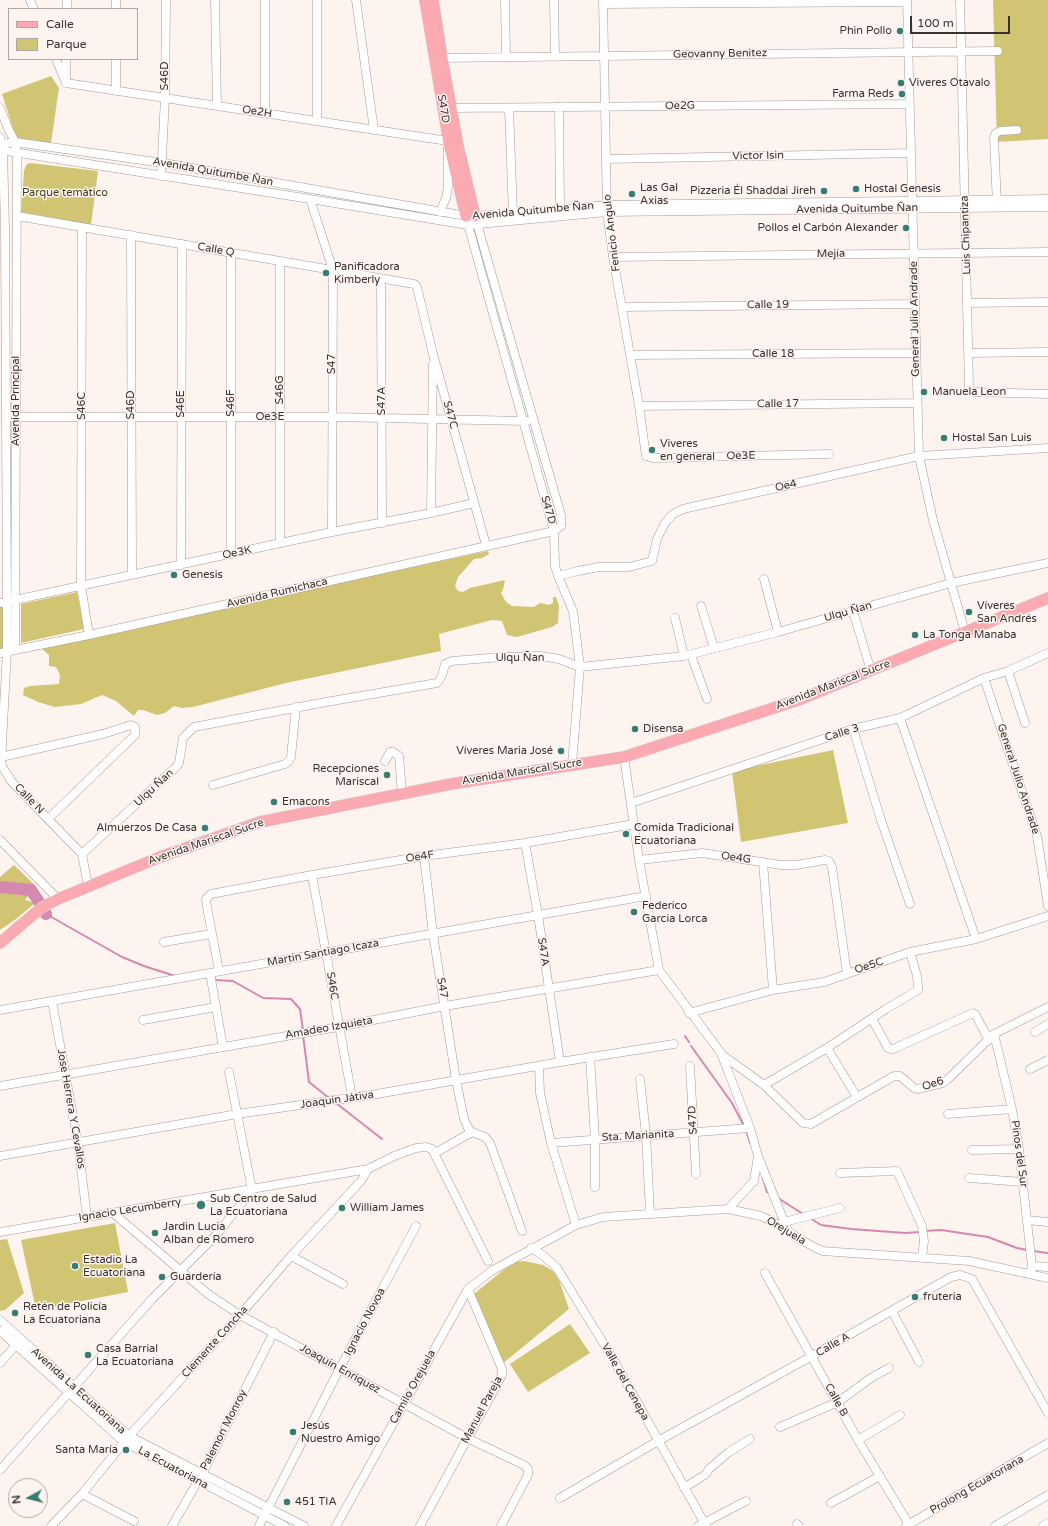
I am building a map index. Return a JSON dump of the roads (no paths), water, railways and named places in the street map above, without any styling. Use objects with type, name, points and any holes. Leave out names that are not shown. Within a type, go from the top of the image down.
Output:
[{"type":"main road","name":"S47D","points":[[425,0],[432,19],[442,58],[472,220]]},
{"type":"main road","name":"S47D","points":[[433,0],[432,19],[448,142],[472,220]]},
{"type":"main road","name":"Avenida Mariscal Sucre","points":[[0,943],[41,908],[58,899],[160,857],[260,822],[451,784],[624,757],[801,699],[1048,598]]},
{"type":"street","name":"S46D","points":[[162,176],[165,98],[166,0]]},
{"type":"street","points":[[216,0],[217,106]]},
{"type":"street","points":[[265,0],[265,113]]},
{"type":"street","points":[[317,0],[317,121]]},
{"type":"street","points":[[356,0],[374,130]]},
{"type":"street","points":[[505,0],[506,57]]},
{"type":"street","points":[[554,0],[555,56]]},
{"type":"street","name":"Luis Chipantiza","points":[[960,0],[970,391],[1048,394]]},
{"type":"street","points":[[603,2],[907,1]]},
{"type":"street","name":"General Julio Andrade","points":[[907,1],[919,456],[933,520],[965,632]]},
{"type":"street","name":"Fenicio Angulo","points":[[603,2],[607,209],[613,257],[639,406],[646,456],[654,458]]},
{"type":"street","name":"Geovanny Benitez","points":[[442,58],[998,51]]},
{"type":"street","points":[[56,60],[66,83]]},
{"type":"street","points":[[66,60],[66,83]]},
{"type":"street","points":[[116,60],[116,91]]},
{"type":"street","name":"Oe2H","points":[[66,83],[448,142]]},
{"type":"street","name":"Oe2G","points":[[451,108],[910,104]]},
{"type":"street","points":[[559,107],[560,210]]},
{"type":"street","name":"Avenida Principal","points":[[0,108],[15,142],[17,153],[16,417],[8,602],[3,652]]},
{"type":"street","points":[[509,108],[513,214]]},
{"type":"street","points":[[997,204],[994,136],[996,132],[1017,130]]},
{"type":"street","name":"Avenida Quitumbe Ñan","points":[[1,144],[15,142],[163,164],[440,212],[472,220],[513,214],[560,210],[965,204],[1048,207]]},
{"type":"street","points":[[440,212],[446,198],[448,187],[448,142]]},
{"type":"street","name":"Avenida Quitumbe Ñan","points":[[1,144],[17,153],[310,199],[472,220],[607,209]]},
{"type":"street","name":"Avenida Principal","points":[[1,144],[3,333],[6,417],[3,490],[8,602],[15,649]]},
{"type":"street","name":"Victor Isin","points":[[606,159],[911,153]]},
{"type":"street","name":"S47","points":[[310,199],[333,270],[332,532]]},
{"type":"street","name":"Avenida Quitumbe Ñan","points":[[997,204],[1048,199]]},
{"type":"street","name":"Calle Q","points":[[17,216],[414,284]]},
{"type":"street","name":"S47D","points":[[472,220],[561,514],[560,526],[554,531],[522,421],[472,220]]},
{"type":"street","name":"S46C","points":[[82,227],[81,586],[89,635]]},
{"type":"street","name":"S46D","points":[[131,236],[132,575]]},
{"type":"street","name":"S46E","points":[[181,565],[182,244]]},
{"type":"street","name":"Mejía","points":[[613,257],[1048,252]]},
{"type":"street","name":"S46F","points":[[231,253],[231,554]]},
{"type":"street","name":"S46G","points":[[280,261],[280,543]]},
{"type":"street","name":"S47A","points":[[381,279],[382,523]]},
{"type":"street","name":"S47C","points":[[414,284],[417,287],[433,354],[486,545]]},
{"type":"street","points":[[967,303],[1048,302]]},
{"type":"street","name":"Calle 19","points":[[622,307],[914,304]]},
{"type":"street","points":[[3,333],[16,333]]},
{"type":"street","points":[[969,353],[1048,352]]},
{"type":"street","points":[[431,513],[433,354]]},
{"type":"street","name":"Calle 18","points":[[630,355],[916,354]]},
{"type":"street","name":"Calle 17","points":[[639,406],[917,403]]},
{"type":"street","name":"Oe3E","points":[[6,417],[332,417],[534,421]]},
{"type":"street","name":"Oe4","points":[[558,576],[599,567],[629,567],[652,562],[657,539],[663,527],[673,514],[684,509],[919,456],[1048,448]]},
{"type":"street","name":"Oe3E","points":[[654,458],[829,454]]},
{"type":"street","name":"Oe3K","points":[[8,602],[474,503]]},
{"type":"street","points":[[554,531],[556,566],[558,576],[573,612],[580,667],[572,764]]},
{"type":"street","name":"Avenida Rumichaca","points":[[3,652],[89,635],[554,531]]},
{"type":"street","name":"Ulqu Ñan","points":[[82,854],[176,767],[180,759],[183,738],[194,727],[296,707],[437,683],[442,676],[445,664],[452,662],[502,657],[540,656],[559,659],[580,667],[688,655],[778,632],[951,583],[1048,563]]},
{"type":"street","points":[[764,579],[778,632]]},
{"type":"street","points":[[701,606],[714,648]]},
{"type":"street","points":[[853,611],[870,671]]},
{"type":"street","points":[[675,618],[688,655],[707,700]]},
{"type":"street","name":"Calle N","points":[[3,652],[1,757],[3,768],[9,778],[82,854]]},
{"type":"street","name":"Calle 3","points":[[631,803],[853,729],[900,718],[984,678],[1008,671],[1048,653]]},
{"type":"street","points":[[1008,671],[1025,723]]},
{"type":"street","name":"General Julio Andrade","points":[[984,678],[1037,836],[1048,906]]},
{"type":"street","points":[[213,785],[285,764],[289,761],[291,757],[296,707]]},
{"type":"street","points":[[900,718],[976,939]]},
{"type":"street","points":[[1,757],[103,734],[131,725],[135,727],[135,736],[48,819]]},
{"type":"street","points":[[853,729],[881,820],[910,904]]},
{"type":"street","points":[[385,761],[390,752],[393,752],[399,756],[402,793]]},
{"type":"street","points":[[624,757],[659,970],[721,1053],[764,1085],[827,1048],[918,990],[918,981],[910,952]]},
{"type":"street","name":"Oe4F","points":[[211,934],[207,896],[211,894],[424,856],[524,843],[634,824]]},
{"type":"street","points":[[0,840],[58,899]]},
{"type":"street","name":"S47A","points":[[524,843],[538,915],[560,1062]]},
{"type":"street","name":"Oe4G","points":[[640,860],[702,853],[788,866],[825,860],[831,862],[846,974]]},
{"type":"street","points":[[82,854],[88,886]]},
{"type":"street","name":"S47","points":[[424,856],[433,934],[456,1080],[464,1119],[468,1128],[472,1132]]},
{"type":"street","points":[[763,862],[773,990]]},
{"type":"street","name":"S46C","points":[[312,875],[327,952],[338,1027],[352,1098]]},
{"type":"street","name":"Martin Santiago Icaza","points":[[0,1010],[211,976],[219,971],[646,896]]},
{"type":"street","name":"Oe5C","points":[[690,1013],[773,990],[820,983],[910,952],[976,939],[1048,916]]},
{"type":"street","points":[[164,942],[211,934],[219,971]]},
{"type":"street","name":"Amadeo Izquieta","points":[[0,1086],[338,1027],[445,1006],[659,970]]},
{"type":"street","points":[[211,976],[223,1047]]},
{"type":"street","name":"Jose Herrera Y Cevallos","points":[[52,1001],[78,1143],[87,1217]]},
{"type":"street","points":[[144,1020],[216,1007]]},
{"type":"street","name":"Oe6","points":[[764,1085],[803,1123],[811,1124],[897,1075],[917,1089],[943,1083],[992,1037],[1048,1007]]},
{"type":"street","name":"Pinos del Sur","points":[[872,1019],[888,1048],[891,1049],[973,1013],[992,1037],[1012,1109],[1019,1149],[1031,1270]]},
{"type":"street","points":[[1034,1032],[1048,1024]]},
{"type":"street","name":"Joaquín Játiva","points":[[0,1156],[237,1114],[352,1098],[674,1044]]},
{"type":"street","points":[[827,1048],[857,1097]]},
{"type":"street","points":[[721,1053],[750,1128],[758,1156],[786,1226],[840,1208]]},
{"type":"street","points":[[590,1057],[595,1139],[596,1187]]},
{"type":"street","points":[[1030,1069],[1048,1060]]},
{"type":"street","points":[[539,1066],[540,1093],[551,1143],[576,1225]]},
{"type":"street","name":"S47D","points":[[690,1066],[696,1174]]},
{"type":"street","points":[[0,1470],[153,1298],[218,1233],[252,1190],[229,1072]]},
{"type":"street","points":[[640,1079],[646,1135],[650,1213]]},
{"type":"street","points":[[948,1114],[1012,1109]]},
{"type":"street","name":"Sta. Marianita","points":[[551,1143],[750,1128]]},
{"type":"street","points":[[437,1157],[472,1132],[485,1137],[490,1143],[522,1231]]},
{"type":"street","points":[[368,1169],[394,1156],[416,1148],[426,1147],[432,1149],[488,1261]]},
{"type":"street","points":[[972,1150],[1019,1149]]},
{"type":"street","points":[[728,1209],[754,1181],[758,1156]]},
{"type":"street","name":"Ignacio Lecumberry","points":[[0,1232],[368,1169]]},
{"type":"street","name":"Clemente Concha","points":[[51,1526],[82,1494],[126,1439],[240,1315],[291,1256],[358,1185],[368,1169]]},
{"type":"street","points":[[840,1173],[897,1171],[922,1226],[924,1241],[922,1257]]},
{"type":"street","points":[[969,1178],[1023,1182]]},
{"type":"street","name":"Orejuela","points":[[468,1289],[493,1270],[531,1248],[576,1225],[603,1216],[728,1209],[761,1216],[786,1226],[797,1238],[822,1251],[969,1261],[1031,1270],[1048,1278]]},
{"type":"street","name":"Joaquin Enriquez","points":[[113,1213],[208,1294],[240,1315],[274,1332],[467,1438],[524,1465],[528,1469],[528,1475],[501,1526]]},
{"type":"street","points":[[1027,1220],[1048,1222]]},
{"type":"street","name":"Ignacio Novoa","points":[[259,1526],[340,1368],[416,1226]]},
{"type":"street","name":"Valle del Cenepa","points":[[531,1248],[544,1256],[557,1268],[612,1357],[703,1525]]},
{"type":"street","points":[[291,1256],[343,1284]]},
{"type":"street","points":[[1031,1270],[1048,1267]]},
{"type":"street","name":"Calle B","points":[[765,1273],[858,1440],[908,1526]]},
{"type":"street","name":"Calle A","points":[[560,1498],[658,1441],[951,1277],[960,1275],[972,1279],[1048,1413]]},
{"type":"street","name":"Camilo Orejuela","points":[[336,1526],[468,1289]]},
{"type":"street","name":"Manuel Pareja","points":[[420,1526],[502,1375],[502,1369],[468,1289]]},
{"type":"street","points":[[892,1311],[919,1362]]},
{"type":"street","name":"Avenida La Ecuatoriana","points":[[0,1320],[71,1390],[126,1439],[202,1474],[266,1511]]},
{"type":"street","points":[[0,1330],[71,1390]]},
{"type":"street","name":"Palemon Monroy","points":[[172,1526],[202,1474],[274,1332]]},
{"type":"street","points":[[0,1363],[16,1345]]},
{"type":"street","points":[[780,1427],[838,1402],[871,1378],[889,1368]]},
{"type":"street","points":[[858,1440],[900,1415]]},
{"type":"street","name":"La Ecuatoriana","points":[[126,1439],[197,1482],[304,1526]]},
{"type":"street","points":[[684,1488],[706,1474],[709,1469],[729,1452],[750,1439]]},
{"type":"street","name":"Prolong Ecuatoriana","points":[[908,1526],[1048,1443]]},
{"type":"street","points":[[831,1504],[880,1476]]},
{"type":"street","points":[[82,1494],[134,1521]]},
{"type":"street","points":[[994,1526],[1048,1495]]},
{"type":"street","points":[[703,1525],[746,1501]]},
{"type":"street","points":[[266,1511],[285,1526]]},
{"type":"street","points":[[1043,1526],[1048,1523]]},
{"type":"waterway","points":[[0,887],[31,890],[39,902]]},
{"type":"waterway","points":[[46,914],[122,957],[175,976]]},
{"type":"waterway","points":[[214,980],[233,981],[263,998],[291,999],[300,1009],[303,1030]]},
{"type":"waterway","points":[[303,1035],[309,1082],[329,1098]]},
{"type":"waterway","points":[[685,1036],[689,1042]]},
{"type":"waterway","points":[[691,1046],[732,1103],[744,1126]]},
{"type":"waterway","points":[[336,1103],[382,1139]]},
{"type":"waterway","points":[[746,1130],[750,1143]]},
{"type":"waterway","points":[[763,1179],[767,1192],[769,1193]]},
{"type":"waterway","points":[[778,1198],[803,1214]]},
{"type":"waterway","points":[[810,1218],[821,1225],[851,1229],[905,1233],[920,1232]]},
{"type":"waterway","points":[[924,1231],[941,1230],[988,1237],[1017,1248],[1027,1250]]},
{"type":"waterway","points":[[1033,1251],[1048,1253]]},
{"type":"place","name":"Phin Pollo","points":[[900,31]]},
{"type":"place","name":"Viveres Otavalo","points":[[901,83]]},
{"type":"place","name":"Farma Reds","points":[[902,94]]},
{"type":"place","name":"Hostal Genesis","points":[[856,189]]},
{"type":"place","name":"Pizzeria Él Shaddai Jireh","points":[[824,191]]},
{"type":"place","name":"Las Gal Axias","points":[[632,194]]},
{"type":"place","name":"Pollos el Carbón Alexander","points":[[906,228]]},
{"type":"place","name":"Panificadora Kimberly","points":[[326,273]]},
{"type":"place","name":"Manuela Leon","points":[[924,392]]},
{"type":"place","name":"Hostal San Luis","points":[[944,438]]},
{"type":"place","name":"Viveres en general","points":[[652,450]]},
{"type":"place","name":"Genesis","points":[[174,575]]},
{"type":"place","name":"Víveres San Andrés","points":[[969,612]]},
{"type":"place","name":"La Tonga Manaba","points":[[915,635]]},
{"type":"place","name":"Disensa","points":[[635,729]]},
{"type":"place","name":"Víveres Maria José","points":[[561,751]]},
{"type":"place","name":"Recepciones Mariscal","points":[[387,775]]},
{"type":"place","name":"Emacons","points":[[274,802]]},
{"type":"place","name":"Almuerzos De Casa","points":[[205,828]]},
{"type":"place","name":"Comida Tradicional Ecuatoriana","points":[[626,834]]},
{"type":"place","name":"Federico Garcia Lorca","points":[[634,912]]},
{"type":"place","name":"Sub Centro de Salud La Ecuatoriana","points":[[201,1205]]},
{"type":"place","name":"William James","points":[[342,1208]]},
{"type":"place","name":"Jardin Lucia Alban de Romero","points":[[155,1233]]},
{"type":"place","name":"Estadio La Ecuatoriana","points":[[75,1266]]},
{"type":"place","name":"Guardería","points":[[162,1277]]},
{"type":"place","name":"fruteria","points":[[915,1297]]},
{"type":"place","name":"Retén de Policía La Ecuatoriana","points":[[15,1313]]},
{"type":"place","name":"Casa Barrial La Ecuatoriana","points":[[88,1355]]},
{"type":"place","name":"Jesús Nuestro Amigo","points":[[293,1432]]},
{"type":"place","name":"Santa María","points":[[126,1450]]},
{"type":"place","name":"451 TIA","points":[[287,1502]]},
{"type":"park label","name":"Parque temático","points":[[65,193]]}]
